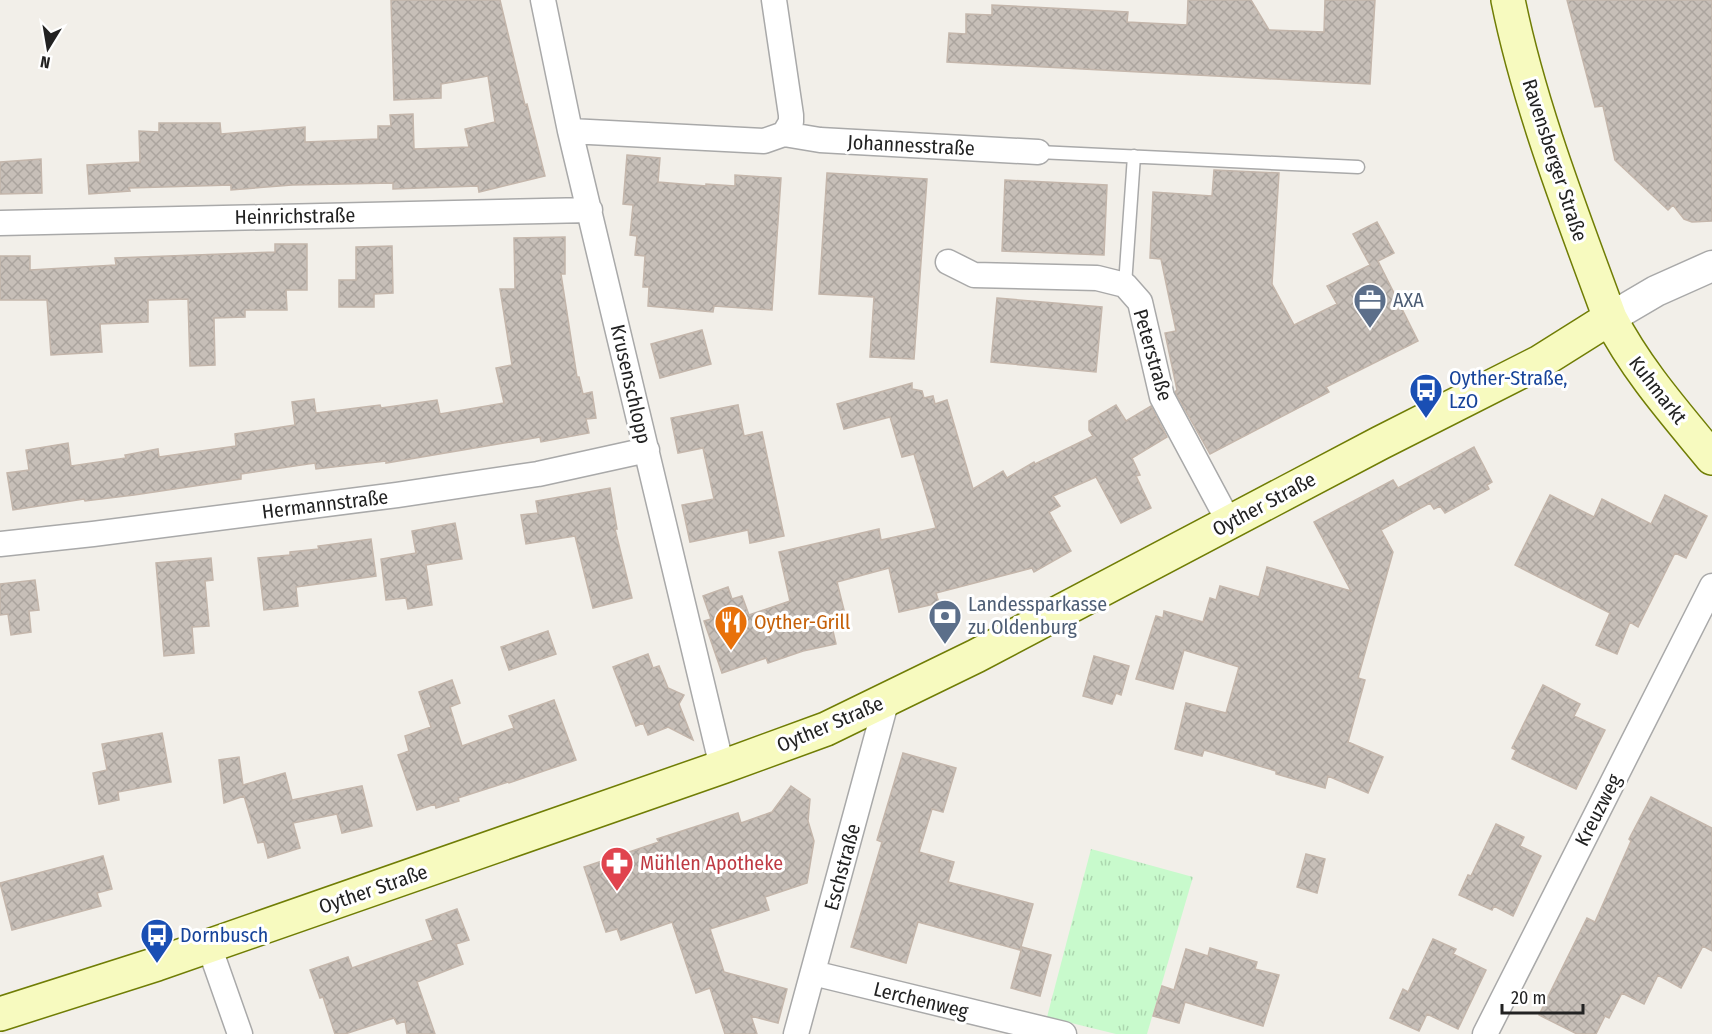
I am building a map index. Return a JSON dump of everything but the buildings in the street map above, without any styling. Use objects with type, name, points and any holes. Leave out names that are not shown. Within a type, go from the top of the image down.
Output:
[{"type":"main road","name":"Ravensberger Straße","points":[[1508,0],[1534,102],[1610,318]]},
{"type":"main road","name":"Kuhmarkt","points":[[1610,318],[1625,347],[1666,403],[1712,458]]},
{"type":"main road","name":"Oyther Straße","points":[[0,1014],[209,946],[826,729],[976,656],[1426,419],[1540,362],[1610,318]]},
{"type":"street","name":"Krusenschlopp","points":[[543,0],[570,132],[722,767]]},
{"type":"street","points":[[774,0],[791,115],[791,122],[784,134]]},
{"type":"street","name":"Johannesstraße","points":[[570,132],[764,141],[784,134],[820,140],[1038,152]]},
{"type":"street","name":"Heinrichstraße","points":[[0,223],[590,210]]},
{"type":"street","name":"Peterstraße","points":[[948,262],[974,274],[1097,278],[1125,285],[1140,302],[1162,397],[1230,522]]},
{"type":"street","points":[[1610,318],[1656,291],[1712,266]]},
{"type":"street","name":"Hermannstraße","points":[[0,544],[397,495],[538,474],[647,450]]},
{"type":"street","name":"Kreuzweg","points":[[1485,1034],[1712,586]]},
{"type":"street","name":"Eschstraße","points":[[796,1034],[887,699]]},
{"type":"street","points":[[209,946],[240,1034]]},
{"type":"street","name":"Lerchenweg","points":[[813,973],[1064,1034]]},
{"type":"lane","points":[[1038,152],[1358,167]]},
{"type":"lane","points":[[1125,285],[1134,156]]},
{"type":"green space","points":[[1091,849],[1193,877],[1147,1034],[1116,1034],[1047,1017]]},
{"type":"place","name":"AXA","points":[[1370,329]]},
{"type":"place","name":"Oyther-Straße, LzO","points":[[1426,419]]},
{"type":"place","name":"Landessparkasse zu Oldenburg","points":[[945,645]]},
{"type":"place","name":"Oyther-Grill","points":[[731,651]]},
{"type":"place","name":"Mühlen Apotheke","points":[[617,892]]},
{"type":"place","name":"Dornbusch","points":[[157,964]]}]
